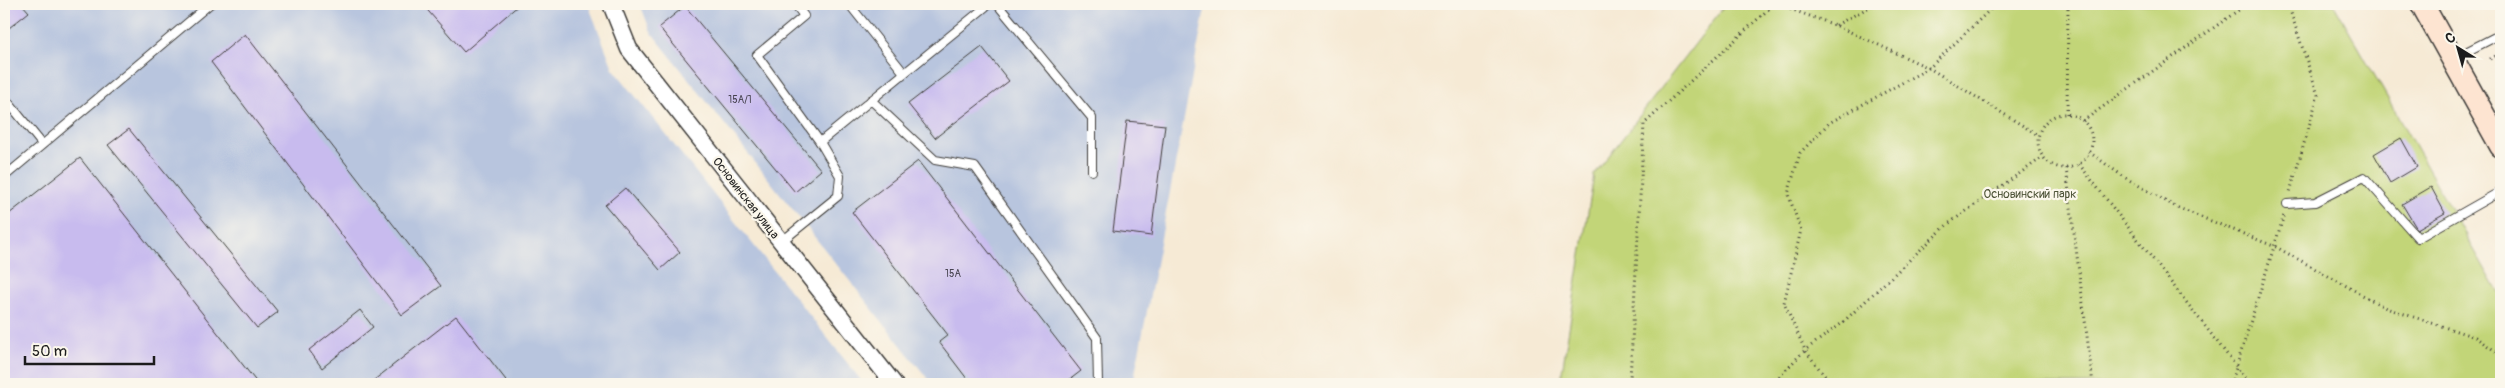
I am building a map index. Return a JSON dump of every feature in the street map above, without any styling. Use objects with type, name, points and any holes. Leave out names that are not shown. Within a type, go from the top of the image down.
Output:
[{"type":"main road","points":[[2422,4],[2501,146]]},
{"type":"street","name":"Основинская улица","points":[[611,4],[629,49],[894,384]]},
{"type":"lane","points":[[4,177],[210,4]]},
{"type":"lane","points":[[781,242],[838,196],[840,176],[820,142],[757,55],[804,16],[795,4]]},
{"type":"lane","points":[[849,4],[904,73]]},
{"type":"lane","points":[[820,142],[989,4]]},
{"type":"lane","points":[[997,4],[1092,118],[1092,170]]},
{"type":"lane","points":[[2452,59],[2501,34]]},
{"type":"lane","points":[[4,97],[42,144]]},
{"type":"lane","points":[[871,100],[935,160],[976,167],[1097,338],[1098,384]]},
{"type":"lane","points":[[2287,204],[2315,202],[2364,176],[2418,238],[2501,191]]},
{"type":"path","points":[[1634,384],[1630,380],[1644,124],[1775,4],[1835,25],[1929,68],[2038,135]]},
{"type":"path","points":[[1835,25],[1875,4]]},
{"type":"path","points":[[1831,384],[1805,350],[1784,303],[1801,230],[1788,194],[1800,153],[1828,123],[1929,68],[1996,4]]},
{"type":"path","points":[[2067,114],[2068,4]]},
{"type":"path","points":[[2083,121],[2247,4]]},
{"type":"path","points":[[2231,384],[2276,247],[2318,95],[2288,4]]},
{"type":"path","points":[[2490,59],[2501,53]]},
{"type":"path","points":[[2067,114],[2083,121],[2091,135],[2089,152],[2079,164],[2066,168],[2049,163],[2043,158],[2039,151],[2038,135],[2045,122],[2052,117],[2067,114]]},
{"type":"path","points":[[2089,152],[2124,178],[2176,207],[2276,247],[2386,308],[2475,337],[2501,355]]},
{"type":"path","points":[[1772,384],[1805,350],[1841,324],[1948,224],[2043,158]]},
{"type":"path","points":[[2079,164],[2250,384]]},
{"type":"path","points":[[2066,168],[2093,384]]},
{"type":"shaded area","points":[[4,4],[588,4],[613,68],[864,384],[4,384]]},
{"type":"shaded area","points":[[640,4],[1206,4],[1133,384],[932,384],[651,32]]},
{"type":"green space","name":"Основинский парк","points":[[1726,4],[2334,4],[2501,297],[2501,384],[1560,384],[1594,175]]},
{"type":"building","points":[[4,4],[22,4],[29,12],[4,32]]},
{"type":"building","points":[[422,4],[520,4],[464,52]]},
{"type":"building","points":[[685,6],[821,170],[795,192],[659,27]]},
{"type":"building","points":[[245,34],[441,286],[402,315],[211,62]]},
{"type":"building","points":[[982,47],[1009,81],[935,138],[908,104]]},
{"type":"building","points":[[1127,121],[1165,125],[1151,236],[1113,231]]},
{"type":"building","points":[[129,129],[278,312],[257,328],[108,145]]},
{"type":"building","points":[[2401,138],[2417,167],[2390,183],[2374,154]]},
{"type":"building","points":[[80,158],[258,384],[4,384],[4,218]]},
{"type":"building","points":[[918,161],[1081,371],[1064,384],[971,384],[939,342],[948,335],[852,212]]},
{"type":"building","points":[[2431,187],[2445,213],[2417,229],[2402,204]]},
{"type":"building","points":[[625,188],[680,252],[660,270],[605,205]]},
{"type":"building","points":[[360,310],[373,327],[322,368],[309,350]]},
{"type":"building","points":[[456,316],[509,384],[369,384]]}]
